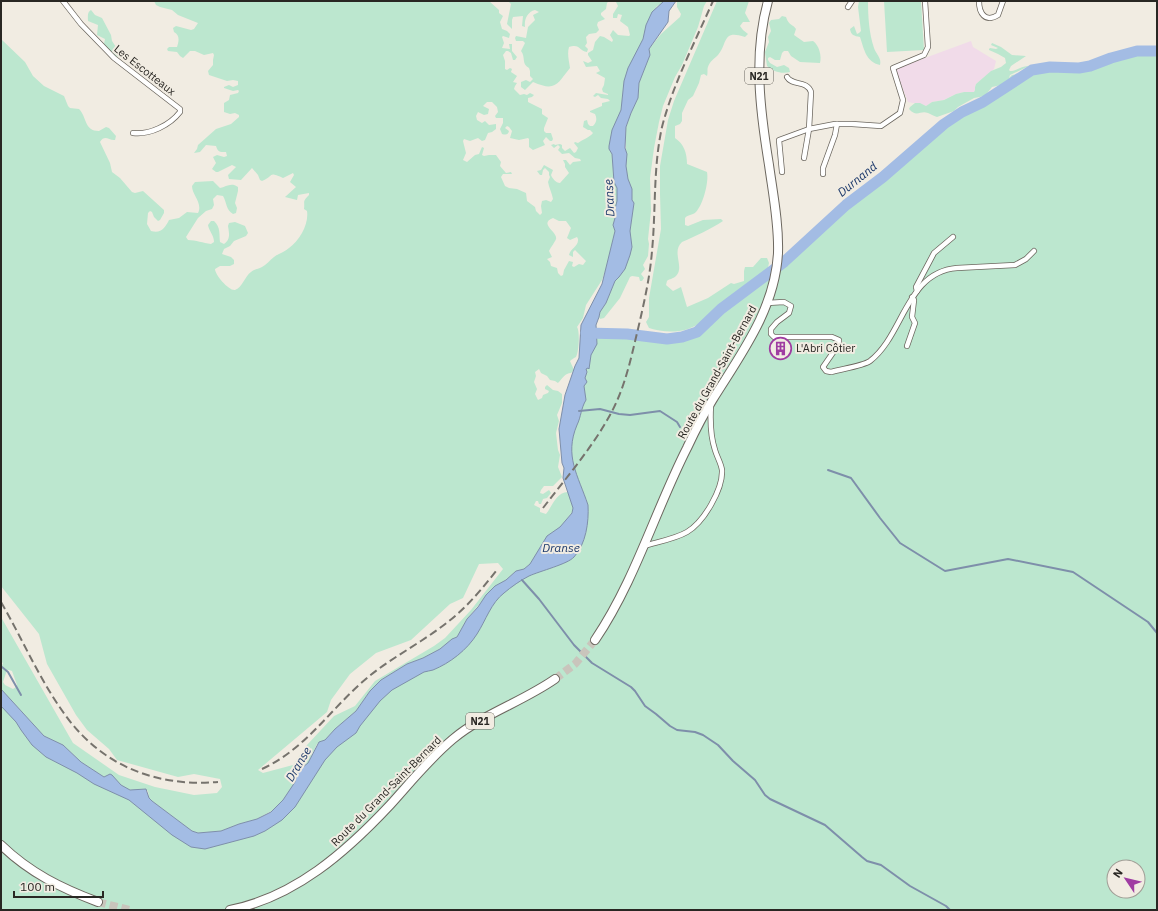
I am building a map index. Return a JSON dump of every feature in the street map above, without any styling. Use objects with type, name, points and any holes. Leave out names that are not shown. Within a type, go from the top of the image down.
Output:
[{"type":"main road","name":"Route du Grand-Saint-Bernard","points":[[595,640],[618,603],[691,439],[760,322],[771,293],[778,254],[776,218],[761,110],[758,75],[760,41],[768,1]]},
{"type":"main road","name":"Route du Grand-Saint-Bernard","points":[[230,910],[259,901],[291,887],[323,867],[353,842],[389,806],[415,776],[462,732],[533,694],[555,679]]},
{"type":"main road","points":[[1,845],[28,868],[43,878],[98,902]]},
{"type":"street","name":"Les Escotteaux","points":[[63,1],[81,24],[114,58],[180,109],[180,112],[175,118],[153,131],[134,133]]},
{"type":"street","points":[[848,6],[852,1]]},
{"type":"street","points":[[782,172],[779,140],[809,129],[836,124],[881,126],[900,113],[903,100],[893,68],[924,55],[928,47],[925,1]]},
{"type":"street","points":[[979,1],[980,10],[984,17],[988,18],[998,16],[1003,1]]},
{"type":"street","points":[[787,77],[790,80],[805,84],[810,88],[811,92],[809,129],[804,158]]},
{"type":"street","points":[[823,174],[823,168],[835,135],[836,124]]},
{"type":"street","points":[[917,291],[916,286],[918,280],[934,253],[953,237]]},
{"type":"street","points":[[767,303],[784,302],[791,306],[790,313],[777,322],[771,329],[774,337],[832,337],[839,340],[839,344],[823,365],[823,368],[826,371],[831,372],[865,364],[874,358],[896,328],[912,297],[932,277],[944,270],[973,266],[1015,265],[1026,259],[1034,251]]},
{"type":"street","points":[[907,346],[915,323],[912,317],[914,300],[912,297]]},
{"type":"street","points":[[644,546],[686,532],[694,527],[705,513],[718,490],[722,480],[722,468],[715,452],[711,435],[712,402]]},
{"type":"street","points":[[1,854],[10,853]]},
{"type":"shaded area","points":[[971,41],[973,47],[996,61],[994,69],[976,84],[974,92],[956,94],[944,100],[932,102],[926,106],[919,103],[908,102],[895,69]]},
{"type":"green space","points":[[154,1],[489,1],[503,16],[500,22],[502,29],[510,34],[509,38],[502,37],[504,43],[502,48],[510,49],[509,44],[512,44],[512,51],[517,57],[513,60],[511,53],[508,51],[506,51],[503,55],[505,69],[512,69],[511,72],[517,76],[513,82],[517,83],[514,89],[520,95],[527,95],[530,93],[534,95],[528,98],[528,102],[542,109],[542,114],[548,118],[544,131],[546,133],[551,133],[553,139],[550,141],[546,137],[543,141],[545,145],[533,150],[529,147],[528,138],[519,140],[510,138],[512,131],[509,127],[507,126],[505,128],[509,131],[506,135],[502,134],[500,129],[503,123],[503,118],[496,118],[495,116],[498,112],[497,107],[492,102],[487,102],[483,106],[489,109],[488,114],[484,115],[478,112],[476,116],[477,120],[482,123],[485,121],[489,125],[496,124],[496,129],[488,133],[485,140],[482,141],[478,138],[470,141],[464,139],[463,141],[466,153],[463,160],[467,162],[475,155],[479,154],[482,147],[484,148],[482,155],[496,155],[501,162],[500,166],[506,173],[511,172],[512,174],[503,174],[501,177],[505,186],[526,193],[527,201],[535,207],[536,211],[540,215],[542,213],[542,201],[546,200],[551,202],[553,199],[548,182],[550,177],[549,172],[545,168],[542,175],[540,175],[537,171],[541,170],[544,165],[553,170],[551,175],[553,179],[560,183],[569,173],[563,160],[566,160],[570,165],[573,162],[581,161],[569,153],[562,154],[558,150],[560,147],[558,145],[554,148],[551,145],[560,144],[565,151],[570,148],[574,153],[576,152],[578,148],[574,143],[578,143],[593,133],[583,127],[584,121],[587,120],[590,126],[593,126],[595,123],[595,114],[590,111],[602,106],[602,103],[610,101],[608,99],[601,98],[598,95],[595,97],[593,96],[596,93],[608,95],[603,92],[602,89],[605,78],[596,73],[600,71],[597,66],[586,67],[583,61],[588,63],[592,61],[588,53],[593,50],[595,42],[600,36],[612,42],[613,40],[610,35],[613,30],[618,35],[630,35],[628,27],[620,21],[622,15],[618,14],[617,18],[613,18],[613,14],[618,6],[614,1],[664,1],[657,6],[648,21],[643,39],[624,81],[621,110],[612,133],[609,146],[612,154],[614,182],[617,187],[617,201],[613,225],[615,231],[607,266],[602,280],[586,305],[583,318],[577,327],[579,337],[578,351],[576,357],[570,361],[574,370],[565,375],[558,383],[550,380],[547,376],[541,373],[539,369],[535,372],[536,376],[534,382],[537,389],[535,394],[538,400],[542,398],[543,395],[548,393],[549,391],[545,389],[547,385],[553,390],[562,394],[562,403],[557,415],[559,421],[556,433],[560,455],[558,467],[562,477],[553,486],[544,486],[540,493],[543,494],[549,490],[551,493],[547,498],[543,499],[541,504],[536,501],[534,505],[540,508],[540,512],[546,514],[560,494],[568,492],[573,505],[573,511],[561,527],[550,534],[530,564],[524,569],[516,571],[492,589],[467,619],[457,637],[440,649],[407,664],[381,680],[370,691],[356,711],[335,729],[325,740],[317,744],[308,763],[301,767],[295,782],[275,809],[257,819],[221,831],[198,833],[192,831],[152,801],[149,798],[148,791],[143,789],[128,789],[122,786],[110,774],[104,777],[81,762],[63,745],[44,736],[1,689],[1,667],[3,663],[1,662],[1,617],[73,743],[119,775],[155,787],[194,795],[217,793],[222,787],[220,779],[194,774],[178,777],[117,760],[109,749],[87,730],[76,715],[47,664],[39,634],[1,586],[1,39],[25,62],[33,76],[44,86],[64,96],[70,108],[79,109],[82,112],[88,126],[91,129],[99,131],[106,127],[109,128],[116,136],[115,140],[104,138],[100,142],[110,163],[112,172],[120,178],[132,192],[135,193],[143,191],[164,210],[164,213],[158,221],[152,212],[150,211],[148,213],[147,224],[151,231],[160,231],[169,220],[179,218],[187,212],[198,213],[198,202],[192,189],[195,182],[213,181],[220,188],[231,185],[238,187],[235,203],[237,208],[236,213],[233,214],[229,210],[223,196],[217,195],[213,199],[214,205],[212,209],[206,211],[198,218],[186,237],[188,240],[211,244],[214,240],[208,225],[211,221],[214,221],[219,229],[220,242],[224,244],[229,238],[229,223],[235,222],[245,226],[248,233],[246,236],[234,241],[230,246],[224,249],[222,254],[231,257],[234,260],[234,264],[230,266],[220,266],[215,269],[220,279],[232,290],[237,289],[251,272],[264,266],[278,254],[286,251],[293,245],[303,231],[307,221],[307,211],[304,209],[304,202],[309,193],[298,195],[297,200],[285,197],[296,187],[290,182],[294,175],[293,173],[283,178],[271,175],[262,181],[252,168],[241,180],[229,179],[228,175],[236,167],[232,165],[218,172],[212,169],[216,163],[213,157],[217,155],[224,157],[227,156],[226,152],[219,151],[216,146],[206,145],[200,152],[194,153],[198,145],[216,129],[231,124],[239,117],[239,115],[235,113],[230,114],[224,112],[224,103],[229,100],[230,95],[238,93],[239,91],[233,91],[224,87],[229,85],[233,87],[238,85],[238,81],[227,81],[209,75],[208,71],[213,65],[213,53],[204,55],[195,51],[190,51],[183,58],[177,52],[168,51],[167,49],[169,47],[177,47],[178,43],[178,36],[174,32],[173,28],[176,26],[191,30],[194,29],[198,23],[178,15],[172,10],[156,5]],"holes":[[[553,218],[559,221],[566,221],[571,228],[567,238],[570,240],[577,237],[578,239],[577,244],[569,255],[573,257],[573,252],[575,250],[586,261],[583,265],[579,264],[574,267],[572,266],[573,262],[569,261],[563,275],[561,276],[558,273],[557,268],[551,266],[547,259],[552,257],[549,251],[556,239],[556,236],[547,223]],[[498,563],[503,569],[471,610],[445,638],[375,681],[355,706],[334,716],[307,745],[293,765],[263,773],[258,770],[327,712],[331,700],[350,674],[376,653],[411,640],[450,604],[463,598],[479,564]],[[7,670],[9,670],[12,671],[17,685],[13,689],[5,685],[3,682]]]},
{"type":"green space","points":[[508,1],[609,1],[606,9],[601,13],[605,19],[598,22],[597,25],[599,30],[596,33],[589,34],[586,37],[587,43],[585,46],[588,49],[587,52],[575,46],[569,47],[568,55],[570,68],[559,82],[555,85],[547,86],[533,82],[525,90],[521,87],[521,82],[526,80],[530,82],[533,79],[530,76],[529,68],[524,62],[521,51],[525,43],[523,41],[516,41],[515,38],[516,36],[526,38],[528,27],[535,20],[533,15],[539,12],[535,10],[528,14],[525,27],[522,26],[523,16],[513,17],[512,29],[507,24],[511,4]]},
{"type":"green space","points":[[677,1],[707,1],[698,27],[663,106],[659,122],[650,178],[651,211],[648,256],[643,265],[645,269],[641,274],[644,278],[640,281],[639,277],[630,277],[620,298],[604,318],[600,319],[600,312],[606,303],[615,281],[623,272],[632,247],[630,231],[634,203],[632,200],[632,189],[628,179],[626,166],[626,128],[638,98],[639,83],[650,55],[649,49],[661,34],[680,17],[681,14],[677,7]]},
{"type":"green space","points":[[717,1],[749,1],[745,13],[750,22],[743,22],[740,26],[748,34],[745,37],[738,35],[729,36],[718,55],[709,65],[707,76],[704,74],[701,75],[693,96],[688,100],[682,113],[682,121],[680,124],[675,126],[675,138],[681,143],[684,149],[687,164],[707,172],[706,187],[699,209],[685,218],[685,225],[688,226],[703,220],[721,219],[723,221],[714,227],[682,242],[678,250],[678,272],[675,277],[667,281],[666,285],[673,291],[681,287],[687,307],[708,298],[731,283],[734,284],[744,281],[745,267],[753,267],[761,258],[767,258],[769,263],[768,269],[761,277],[733,294],[701,323],[688,329],[668,332],[649,328],[646,322],[649,317],[649,298],[661,229],[660,166],[668,120],[674,101]]},
{"type":"green space","points":[[859,1],[868,1],[871,36],[874,48],[880,60],[880,65],[869,58],[864,50],[860,37],[853,35],[850,31],[850,29],[854,26],[857,34],[861,31],[858,7]]},
{"type":"green space","points":[[884,1],[921,1],[924,50],[887,52]]},
{"type":"green space","points":[[91,10],[95,15],[102,18],[116,47],[123,50],[121,57],[114,56],[104,44],[105,39],[97,35],[98,25],[88,21],[88,13]]},
{"type":"green space","points":[[782,16],[786,17],[788,22],[795,27],[796,29],[794,35],[804,42],[813,41],[817,45],[821,57],[820,63],[800,62],[791,56],[788,51],[784,51],[780,60],[775,60],[770,57],[768,60],[777,67],[784,65],[789,68],[790,72],[778,72],[767,66],[765,52],[769,42],[768,37],[771,31],[769,23],[771,20],[779,19]]},
{"type":"green space","points":[[992,43],[1001,47],[1012,55],[1026,56],[1011,66],[1009,70],[1013,71],[1024,66],[1029,66],[1010,75],[1009,78],[1012,75],[1088,65],[1137,48],[1157,51],[1157,910],[1,910],[1,697],[45,745],[196,842],[253,825],[294,798],[319,750],[387,689],[460,651],[497,595],[576,534],[567,440],[588,338],[604,330],[669,340],[700,331],[742,290],[768,277],[813,239],[826,221],[866,186],[882,179],[945,118],[985,99],[1001,85],[992,87],[985,96],[974,98],[954,111],[937,117],[925,112],[914,113],[909,109],[915,103],[920,103],[926,106],[932,102],[944,100],[956,94],[974,92],[976,84],[991,71],[1006,63],[1005,58],[989,50],[990,48],[998,48],[991,45]]},
{"type":"water","name":"Dranse","points":[[664,1],[676,1],[669,11],[668,22],[649,49],[650,55],[639,83],[638,98],[626,127],[626,166],[628,179],[632,189],[632,200],[634,203],[630,231],[632,247],[625,269],[615,281],[606,303],[600,312],[596,325],[597,344],[591,355],[589,369],[586,369],[587,372],[585,378],[587,382],[584,386],[586,400],[573,436],[572,456],[588,505],[586,532],[581,546],[574,557],[560,565],[529,576],[513,586],[499,597],[473,640],[458,655],[439,667],[424,672],[392,690],[380,701],[356,733],[337,747],[325,760],[295,807],[282,820],[254,836],[205,849],[191,847],[172,835],[129,800],[94,784],[77,773],[46,757],[32,745],[16,722],[1,706],[1,689],[44,736],[63,745],[81,762],[104,777],[110,774],[112,775],[121,785],[130,790],[146,789],[149,798],[152,801],[192,831],[198,833],[221,831],[257,819],[271,812],[283,800],[295,782],[298,771],[308,763],[319,742],[325,740],[335,729],[356,711],[370,691],[381,680],[407,664],[440,649],[452,639],[457,637],[467,619],[486,595],[495,586],[506,580],[516,571],[524,569],[530,564],[547,536],[560,527],[572,513],[573,508],[563,478],[564,468],[562,463],[559,429],[565,395],[579,358],[581,325],[602,284],[615,231],[613,225],[617,201],[617,188],[614,182],[612,154],[609,146],[612,130],[621,110],[624,81],[628,68],[643,39],[646,25],[652,12]]},
{"type":"waterway","name":"Durnand","points":[[586,333],[627,334],[667,339],[682,337],[697,332],[721,309],[784,262],[846,205],[883,177],[944,124],[962,112],[983,102],[1032,70],[1050,67],[1079,68],[1137,51],[1157,51]]},
{"type":"waterway","points":[[579,411],[600,409],[630,415],[660,411],[677,422],[680,427]]},
{"type":"waterway","points":[[828,470],[851,478],[900,543],[945,571],[1008,559],[1073,572],[1148,622],[1157,633]]},
{"type":"waterway","points":[[522,580],[539,599],[574,645],[592,663],[631,687],[645,706],[670,726],[677,730],[695,732],[703,735],[718,745],[733,761],[755,780],[765,795],[770,799],[825,825],[867,861],[881,865],[910,886],[946,906],[950,910]]},
{"type":"waterway","points":[[2,667],[8,672],[21,695]]},
{"type":"tunnel","points":[[555,679],[575,664],[595,640]]},
{"type":"tunnel","points":[[98,902],[129,910]]},
{"type":"railway","points":[[543,508],[578,463],[603,427],[624,384],[645,300],[650,270],[657,158],[662,127],[678,79],[713,1]]},
{"type":"railway","points":[[262,769],[278,760],[305,739],[367,678],[456,616],[474,598],[496,571]]},
{"type":"railway","points":[[1,602],[40,675],[57,703],[81,734],[97,749],[115,761],[133,770],[153,777],[196,783],[218,782]]},
{"type":"place","name":"L'Abri Côtier","points":[[781,348]]}]
